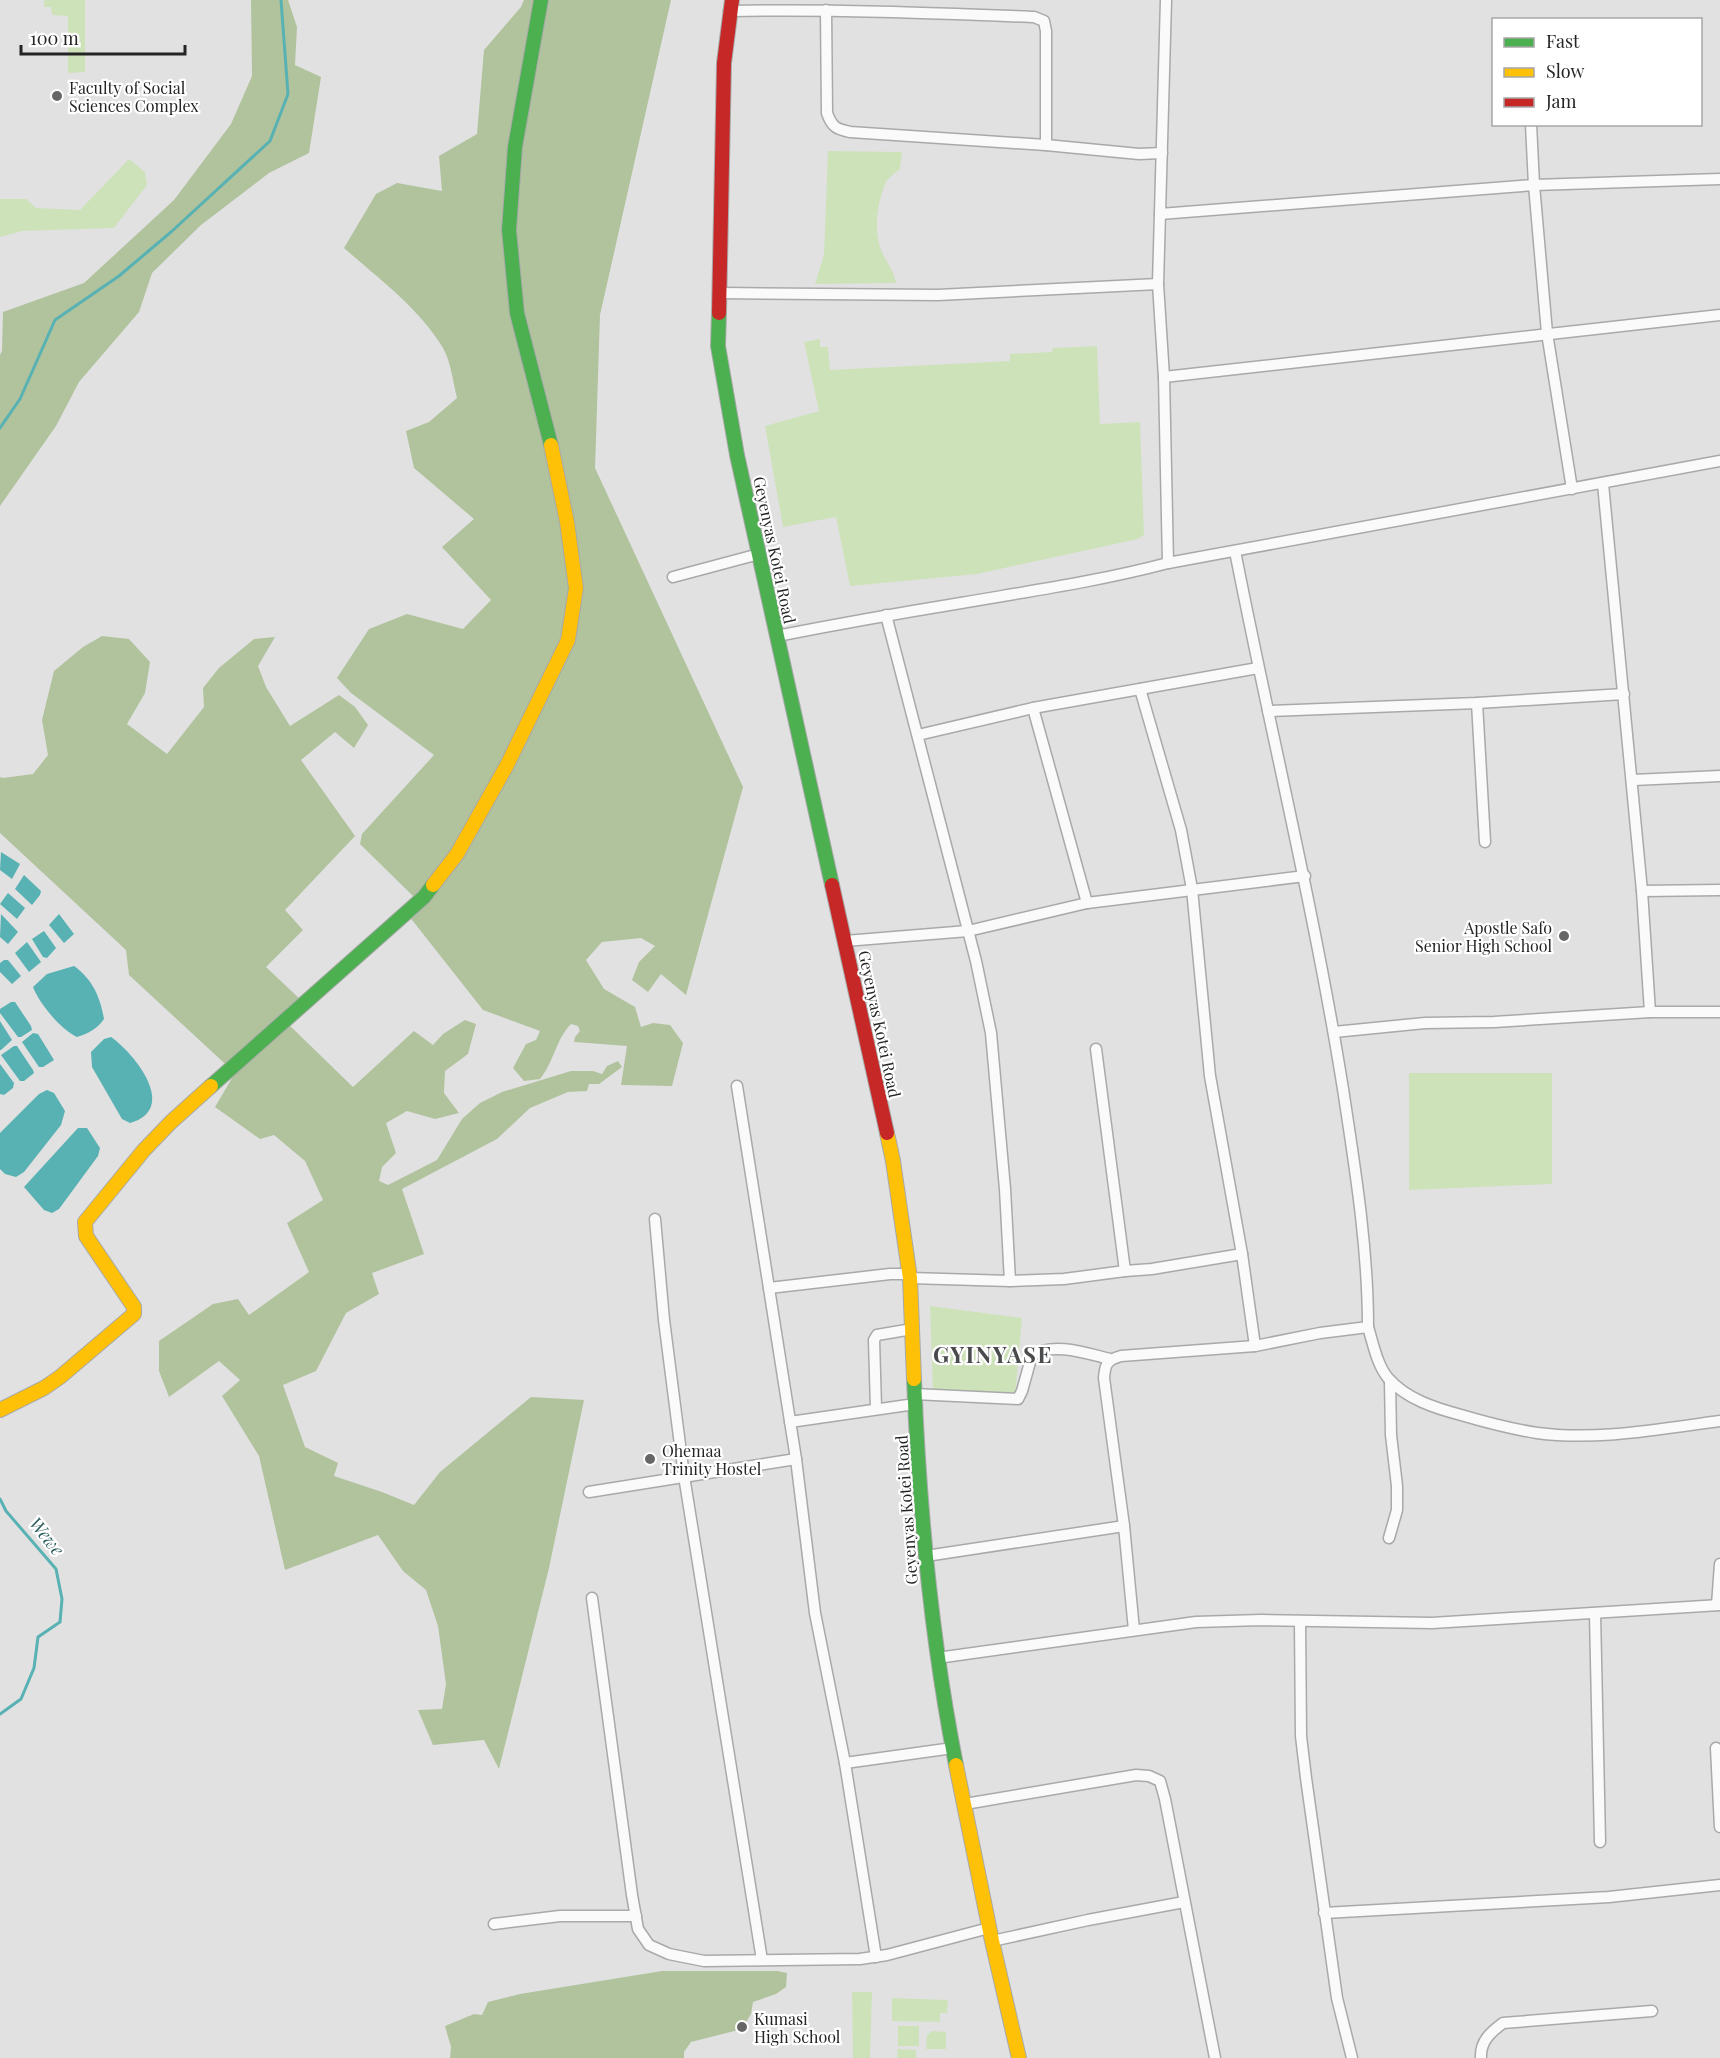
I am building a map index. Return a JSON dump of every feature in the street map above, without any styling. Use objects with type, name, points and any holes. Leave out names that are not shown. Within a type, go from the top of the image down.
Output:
[{"type":"street","points":[[0,1410],[44,1388],[60,1377],[134,1314],[134,1307],[86,1236],[84,1222],[144,1150],[171,1122],[424,897],[456,854],[507,765],[568,640],[576,588],[567,522],[552,450],[517,313],[509,230],[515,147],[541,0]]},
{"type":"street","points":[[1166,0],[1158,284],[1164,377],[1168,563]]},
{"type":"street","points":[[730,5],[1034,17],[1044,21],[1046,31],[1046,145]]},
{"type":"street","name":"Geyenyas Kotei Road","points":[[730,5],[724,63],[718,346],[737,455],[893,1161],[910,1276],[914,1399],[926,1556],[937,1658],[991,1934],[1019,2058]]},
{"type":"street","points":[[826,9],[827,113],[836,129],[850,132],[1162,153]]},
{"type":"street","points":[[1531,126],[1534,185],[1548,333],[1572,489]]},
{"type":"street","points":[[1160,213],[1534,185],[1720,179]]},
{"type":"street","points":[[719,293],[938,295],[1158,284]]},
{"type":"street","points":[[1164,377],[1317,362],[1548,333],[1720,315]]},
{"type":"street","points":[[777,636],[1059,586],[1235,550],[1720,461]]},
{"type":"street","points":[[1603,484],[1633,780],[1650,1012]]},
{"type":"street","points":[[1235,550],[1258,668],[1305,876],[1334,1032],[1364,1242],[1368,1284],[1368,1327],[1386,1376],[1400,1390],[1437,1408],[1492,1424],[1538,1433],[1644,1432],[1720,1421]]},
{"type":"street","points":[[673,577],[759,554]]},
{"type":"street","points":[[886,615],[968,932],[991,1033],[1005,1189],[1010,1281]]},
{"type":"street","points":[[918,735],[1033,708],[1258,668]]},
{"type":"street","points":[[1140,689],[1181,830],[1192,889],[1210,1076],[1242,1254],[1255,1346]]},
{"type":"street","points":[[1268,711],[1477,703],[1624,694]]},
{"type":"street","points":[[1477,703],[1485,842]]},
{"type":"street","points":[[1033,708],[1087,903]]},
{"type":"street","points":[[1633,780],[1720,776]]},
{"type":"street","points":[[845,941],[968,932],[1087,903],[1305,876]]},
{"type":"street","points":[[1642,891],[1720,890]]},
{"type":"street","points":[[1334,1032],[1425,1023],[1494,1022],[1650,1012],[1720,1012]]},
{"type":"street","points":[[1096,1049],[1125,1271]]},
{"type":"street","points":[[737,1086],[796,1459],[815,1613],[845,1764],[876,1957]]},
{"type":"street","points":[[655,1219],[664,1320],[684,1476],[762,1960]]},
{"type":"street","points":[[769,1288],[910,1276],[1010,1281],[1064,1279],[1152,1269],[1242,1254]]},
{"type":"street","points":[[790,1422],[876,1408],[914,1399],[1018,1399],[1032,1355],[1042,1349],[1070,1350],[1110,1359],[1255,1346],[1320,1333],[1368,1327]]},
{"type":"street","points":[[876,1408],[874,1340],[877,1335],[883,1333],[912,1329]]},
{"type":"street","points":[[1110,1359],[1105,1365],[1104,1378],[1124,1526],[1134,1630]]},
{"type":"street","points":[[1389,1538],[1397,1510],[1397,1486],[1391,1435],[1390,1381]]},
{"type":"street","points":[[589,1492],[796,1459]]},
{"type":"street","points":[[926,1556],[1124,1526]]},
{"type":"street","points":[[937,1658],[1196,1622],[1432,1623],[1719,1605],[1720,1564]]},
{"type":"street","points":[[592,1598],[638,1929],[649,1945],[669,1954],[704,1961],[860,1959],[991,1934],[1088,1920],[1184,1902]]},
{"type":"street","points":[[1595,1614],[1600,1842]]},
{"type":"street","points":[[1300,1621],[1301,1736],[1337,1998],[1352,2058]]},
{"type":"street","points":[[845,1764],[953,1748]]},
{"type":"street","points":[[1716,1748],[1720,1827]]},
{"type":"street","points":[[965,1804],[1136,1775],[1149,1776],[1160,1781],[1215,2058]]},
{"type":"street","points":[[1324,1913],[1610,1897],[1720,1885]]},
{"type":"street","points":[[494,1924],[560,1916],[636,1916]]},
{"type":"street","points":[[1481,2058],[1481,2050],[1488,2034],[1503,2023],[1652,2011]]},
{"type":"green space","points":[[44,0],[85,0],[85,72],[68,73],[68,16],[52,15],[51,7],[44,7]]},
{"type":"green space","points":[[251,0],[288,0],[297,27],[295,65],[321,77],[309,153],[269,173],[201,225],[152,273],[139,312],[79,382],[56,426],[0,506],[0,355],[3,312],[84,283],[174,200],[231,124],[252,76]]},
{"type":"green space","points":[[524,0],[671,0],[600,315],[595,468],[743,787],[686,995],[661,974],[648,992],[632,980],[639,962],[655,946],[641,938],[602,942],[586,960],[604,989],[635,1007],[641,1027],[653,1023],[670,1025],[683,1043],[672,1086],[621,1085],[627,1046],[574,1042],[580,1031],[578,1026],[571,1024],[540,1079],[524,1081],[513,1068],[526,1044],[536,1040],[540,1031],[483,1010],[405,911],[414,897],[360,844],[362,834],[434,755],[351,693],[337,678],[369,629],[407,614],[463,629],[491,600],[442,547],[474,519],[414,468],[406,431],[429,422],[457,398],[446,354],[433,333],[410,307],[344,248],[376,194],[397,183],[442,191],[439,156],[477,134],[484,50],[521,7]]},
{"type":"green space","points":[[828,151],[902,152],[900,169],[887,180],[877,217],[879,244],[896,283],[815,284],[824,255]]},
{"type":"green space","points":[[129,159],[145,172],[147,185],[114,228],[22,231],[0,237],[0,199],[26,199],[36,208],[80,210]]},
{"type":"green space","points":[[820,339],[820,347],[828,347],[830,370],[1010,361],[1010,354],[1052,352],[1053,348],[1097,346],[1100,424],[1140,422],[1144,535],[1138,539],[977,574],[850,586],[836,517],[783,527],[765,426],[819,411],[804,342]]},
{"type":"green space","points":[[102,636],[129,639],[150,662],[145,693],[127,724],[167,754],[204,707],[203,688],[219,668],[254,639],[275,637],[258,666],[266,687],[290,726],[339,695],[355,707],[368,725],[354,748],[335,732],[301,760],[355,836],[285,910],[303,930],[266,967],[303,1002],[283,1019],[353,1087],[414,1031],[433,1045],[443,1034],[465,1020],[476,1024],[468,1054],[445,1071],[444,1093],[459,1113],[435,1119],[407,1111],[386,1123],[396,1153],[382,1167],[379,1181],[388,1185],[437,1160],[462,1119],[480,1103],[502,1092],[571,1071],[593,1071],[602,1074],[607,1066],[618,1061],[622,1067],[599,1084],[589,1084],[587,1091],[568,1092],[530,1108],[497,1139],[402,1189],[424,1254],[372,1273],[379,1294],[346,1313],[316,1371],[283,1385],[305,1447],[338,1463],[334,1476],[414,1505],[440,1472],[531,1397],[584,1400],[549,1568],[499,1769],[484,1740],[433,1745],[418,1710],[442,1709],[446,1684],[438,1626],[426,1590],[403,1571],[378,1535],[285,1570],[259,1456],[222,1396],[240,1380],[219,1361],[169,1397],[159,1371],[159,1341],[213,1304],[238,1299],[249,1315],[309,1272],[287,1223],[323,1200],[305,1161],[274,1135],[260,1139],[215,1107],[235,1073],[129,975],[126,950],[0,833],[0,777],[33,774],[48,755],[42,720],[54,671],[83,647]]},
{"type":"green space","points":[[1409,1073],[1552,1073],[1552,1184],[1409,1190]]},
{"type":"green space","points":[[930,1306],[1022,1318],[1015,1396],[933,1392]]},
{"type":"green space","points":[[662,1971],[777,1971],[787,1973],[786,1987],[776,1994],[753,2002],[751,2014],[742,2029],[691,2042],[684,2052],[684,2058],[450,2058],[451,2047],[445,2026],[474,2014],[482,2015],[488,2002],[520,1994]]},
{"type":"green space","points":[[852,1992],[872,1992],[870,2058],[853,2058]]},
{"type":"green space","points":[[892,1998],[948,2000],[947,2013],[940,2013],[940,2022],[892,2021]]},
{"type":"green space","points":[[898,2026],[919,2026],[919,2046],[898,2046]]},
{"type":"green space","points":[[932,2031],[946,2032],[946,2049],[926,2049],[927,2035]]},
{"type":"green space","points":[[898,2049],[916,2050],[916,2058],[897,2058]]},
{"type":"water","points":[[1,852],[20,864],[12,879],[0,870]]},
{"type":"water","points":[[24,875],[41,891],[32,905],[15,889]]},
{"type":"water","points":[[8,893],[25,908],[17,919],[0,904]]},
{"type":"water","points":[[1,914],[18,932],[8,944],[0,937]]},
{"type":"water","points":[[59,914],[74,934],[64,943],[49,925]]},
{"type":"water","points":[[44,931],[56,948],[47,958],[43,957],[32,939]]},
{"type":"water","points":[[27,942],[41,962],[29,972],[15,953]]},
{"type":"water","points":[[8,960],[21,976],[12,984],[0,972],[0,963]]},
{"type":"water","points":[[74,966],[81,971],[95,990],[104,1019],[92,1030],[77,1037],[51,1015],[33,987],[47,974]]},
{"type":"water","points":[[15,1002],[31,1026],[32,1030],[21,1037],[18,1037],[0,1013],[0,1009]]},
{"type":"water","points":[[0,1021],[12,1040],[1,1050],[0,1050]]},
{"type":"water","points":[[33,1033],[38,1034],[54,1060],[43,1067],[39,1067],[22,1042]]},
{"type":"water","points":[[111,1037],[121,1045],[140,1068],[148,1081],[152,1094],[151,1106],[144,1116],[130,1123],[122,1119],[92,1067],[91,1052],[104,1039]]},
{"type":"water","points":[[17,1046],[34,1073],[24,1081],[20,1081],[1,1055]]},
{"type":"water","points":[[0,1064],[14,1083],[13,1088],[4,1095],[0,1094]]},
{"type":"water","points":[[47,1090],[54,1093],[65,1111],[61,1125],[24,1172],[16,1177],[5,1174],[0,1169],[0,1133],[39,1094]]},
{"type":"water","points":[[78,1128],[87,1128],[100,1148],[98,1156],[59,1209],[52,1213],[44,1210],[24,1187]]},
{"type":"waterway","points":[[0,428],[20,399],[55,320],[119,276],[171,232],[270,141],[288,94],[281,0]]},
{"type":"waterway","name":"Wewe","points":[[0,1499],[6,1511],[56,1569],[62,1599],[60,1622],[38,1637],[34,1668],[21,1699],[0,1714]]},
{"type":"traffic: fast","points":[[541,0],[515,147],[509,230],[517,313],[551,445]]},
{"type":"traffic: fast","points":[[719,313],[718,346],[737,455],[832,885]]},
{"type":"traffic: fast","points":[[211,1086],[424,897],[433,885]]},
{"type":"traffic: fast","points":[[914,1379],[919,1476],[933,1621],[956,1765]]},
{"type":"traffic: slow","points":[[433,885],[457,854],[507,765],[568,640],[576,588],[567,522],[551,445]]},
{"type":"traffic: slow","points":[[0,1410],[44,1388],[60,1377],[134,1314],[134,1307],[86,1236],[85,1222],[144,1150],[211,1086]]},
{"type":"traffic: slow","points":[[887,1133],[910,1278],[914,1379]]},
{"type":"traffic: slow","points":[[956,1765],[992,1941],[1019,2058]]},
{"type":"traffic: jam","points":[[719,313],[724,63],[732,0]]},
{"type":"traffic: jam","points":[[832,885],[887,1133]]},
{"type":"place","name":"Faculty of Social Sciences Complex","points":[[57,96]]},
{"type":"place","name":"Apostle Safo Senior High School","points":[[1564,936]]},
{"type":"place","name":"Ohemaa Trinity Hostel","points":[[650,1459]]},
{"type":"place","name":"Kumasi High School","points":[[742,2027]]},
{"type":"district","name":"GYINYASE","points":[[993,1354]]}]
